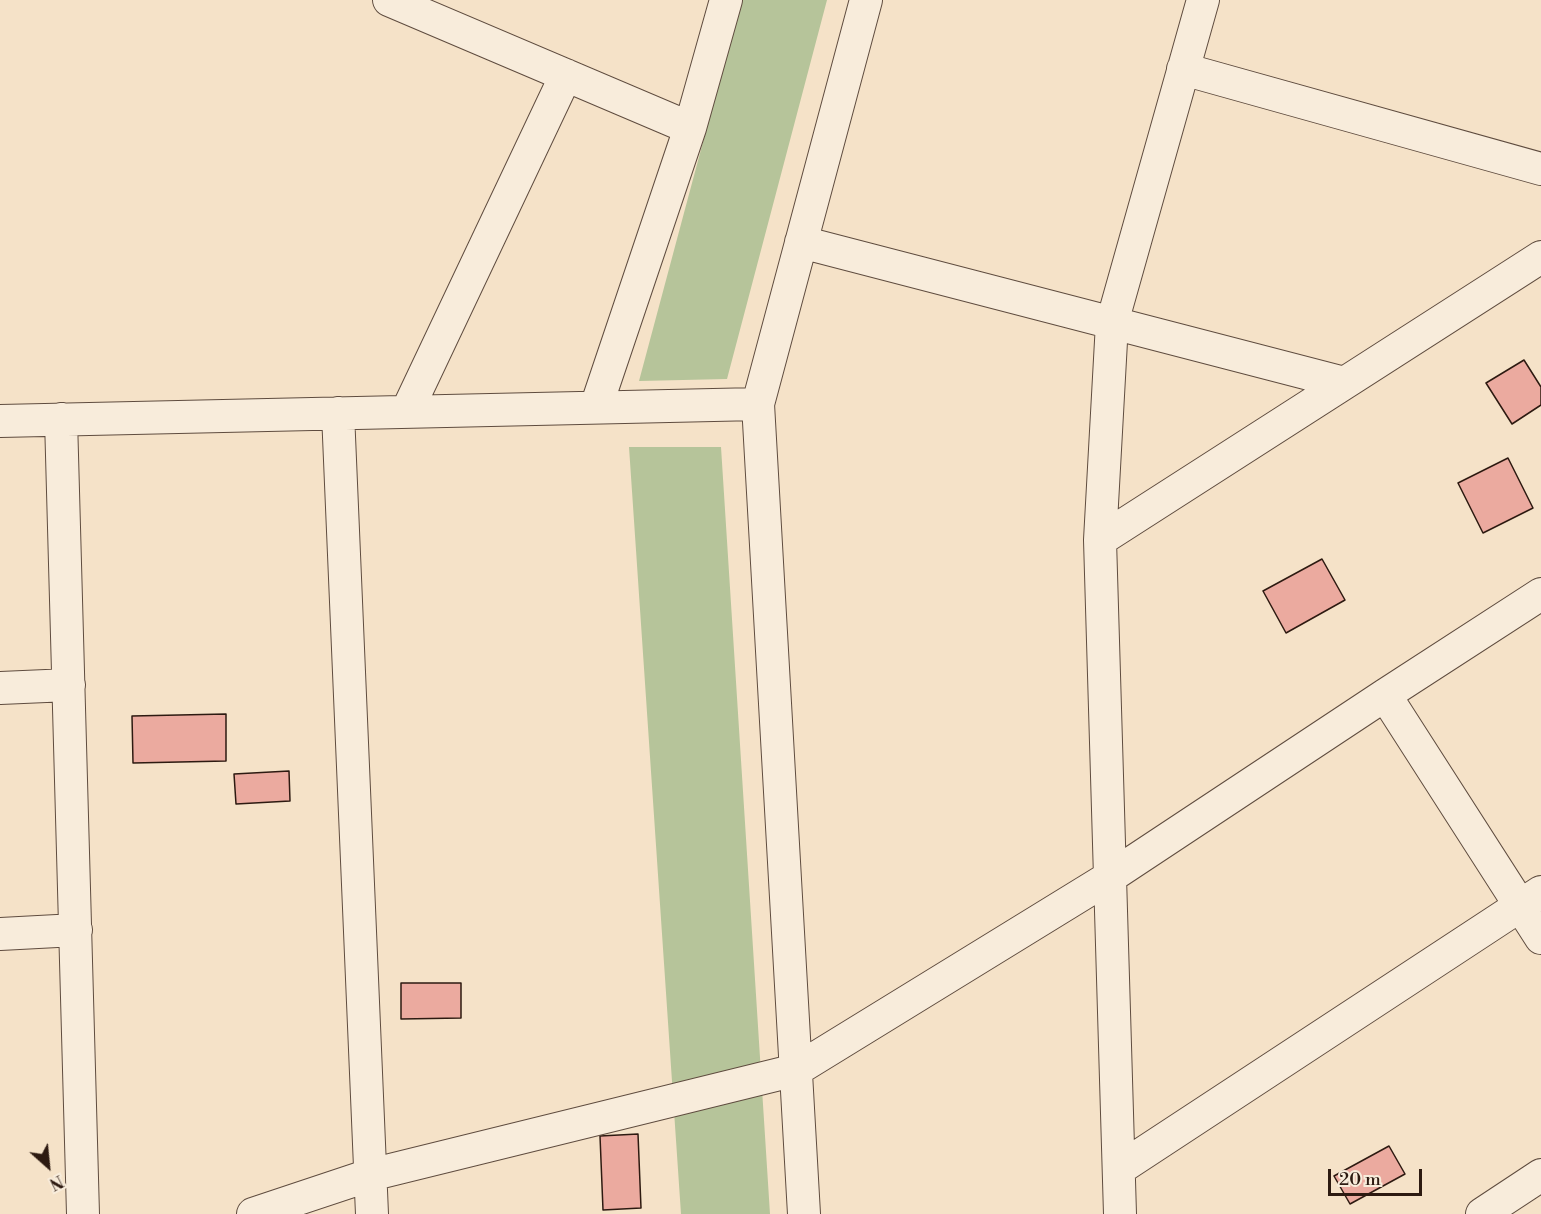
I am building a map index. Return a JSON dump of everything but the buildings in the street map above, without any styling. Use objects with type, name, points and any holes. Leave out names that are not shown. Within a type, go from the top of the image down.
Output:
[{"type":"street","points":[[389,0],[690,128]]},
{"type":"street","points":[[596,407],[690,128],[726,0]]},
{"type":"street","points":[[804,1214],[758,404],[866,0]]},
{"type":"street","points":[[1120,1214],[1100,540],[1112,323],[1203,0]]},
{"type":"street","points":[[1184,69],[1541,169]]},
{"type":"street","points":[[407,411],[566,75]]},
{"type":"street","points":[[801,242],[1344,383]]},
{"type":"street","points":[[1100,540],[1541,257]]},
{"type":"street","points":[[0,421],[758,404]]},
{"type":"street","points":[[338,413],[372,1214]]},
{"type":"street","points":[[61,419],[83,1214]]},
{"type":"street","points":[[253,1214],[370,1175],[796,1070],[1110,877],[1541,594]]},
{"type":"street","points":[[0,688],[69,685]]},
{"type":"street","points":[[1384,695],[1531,899],[1541,938]]},
{"type":"street","points":[[1119,1169],[1531,899]]},
{"type":"street","points":[[0,934],[76,930]]},
{"type":"street","points":[[1482,1214],[1541,1176]]},
{"type":"green space","points":[[741,0],[827,0],[727,379],[639,381]]},
{"type":"green space","points":[[629,447],[721,447],[770,1214],[681,1214]]}]
